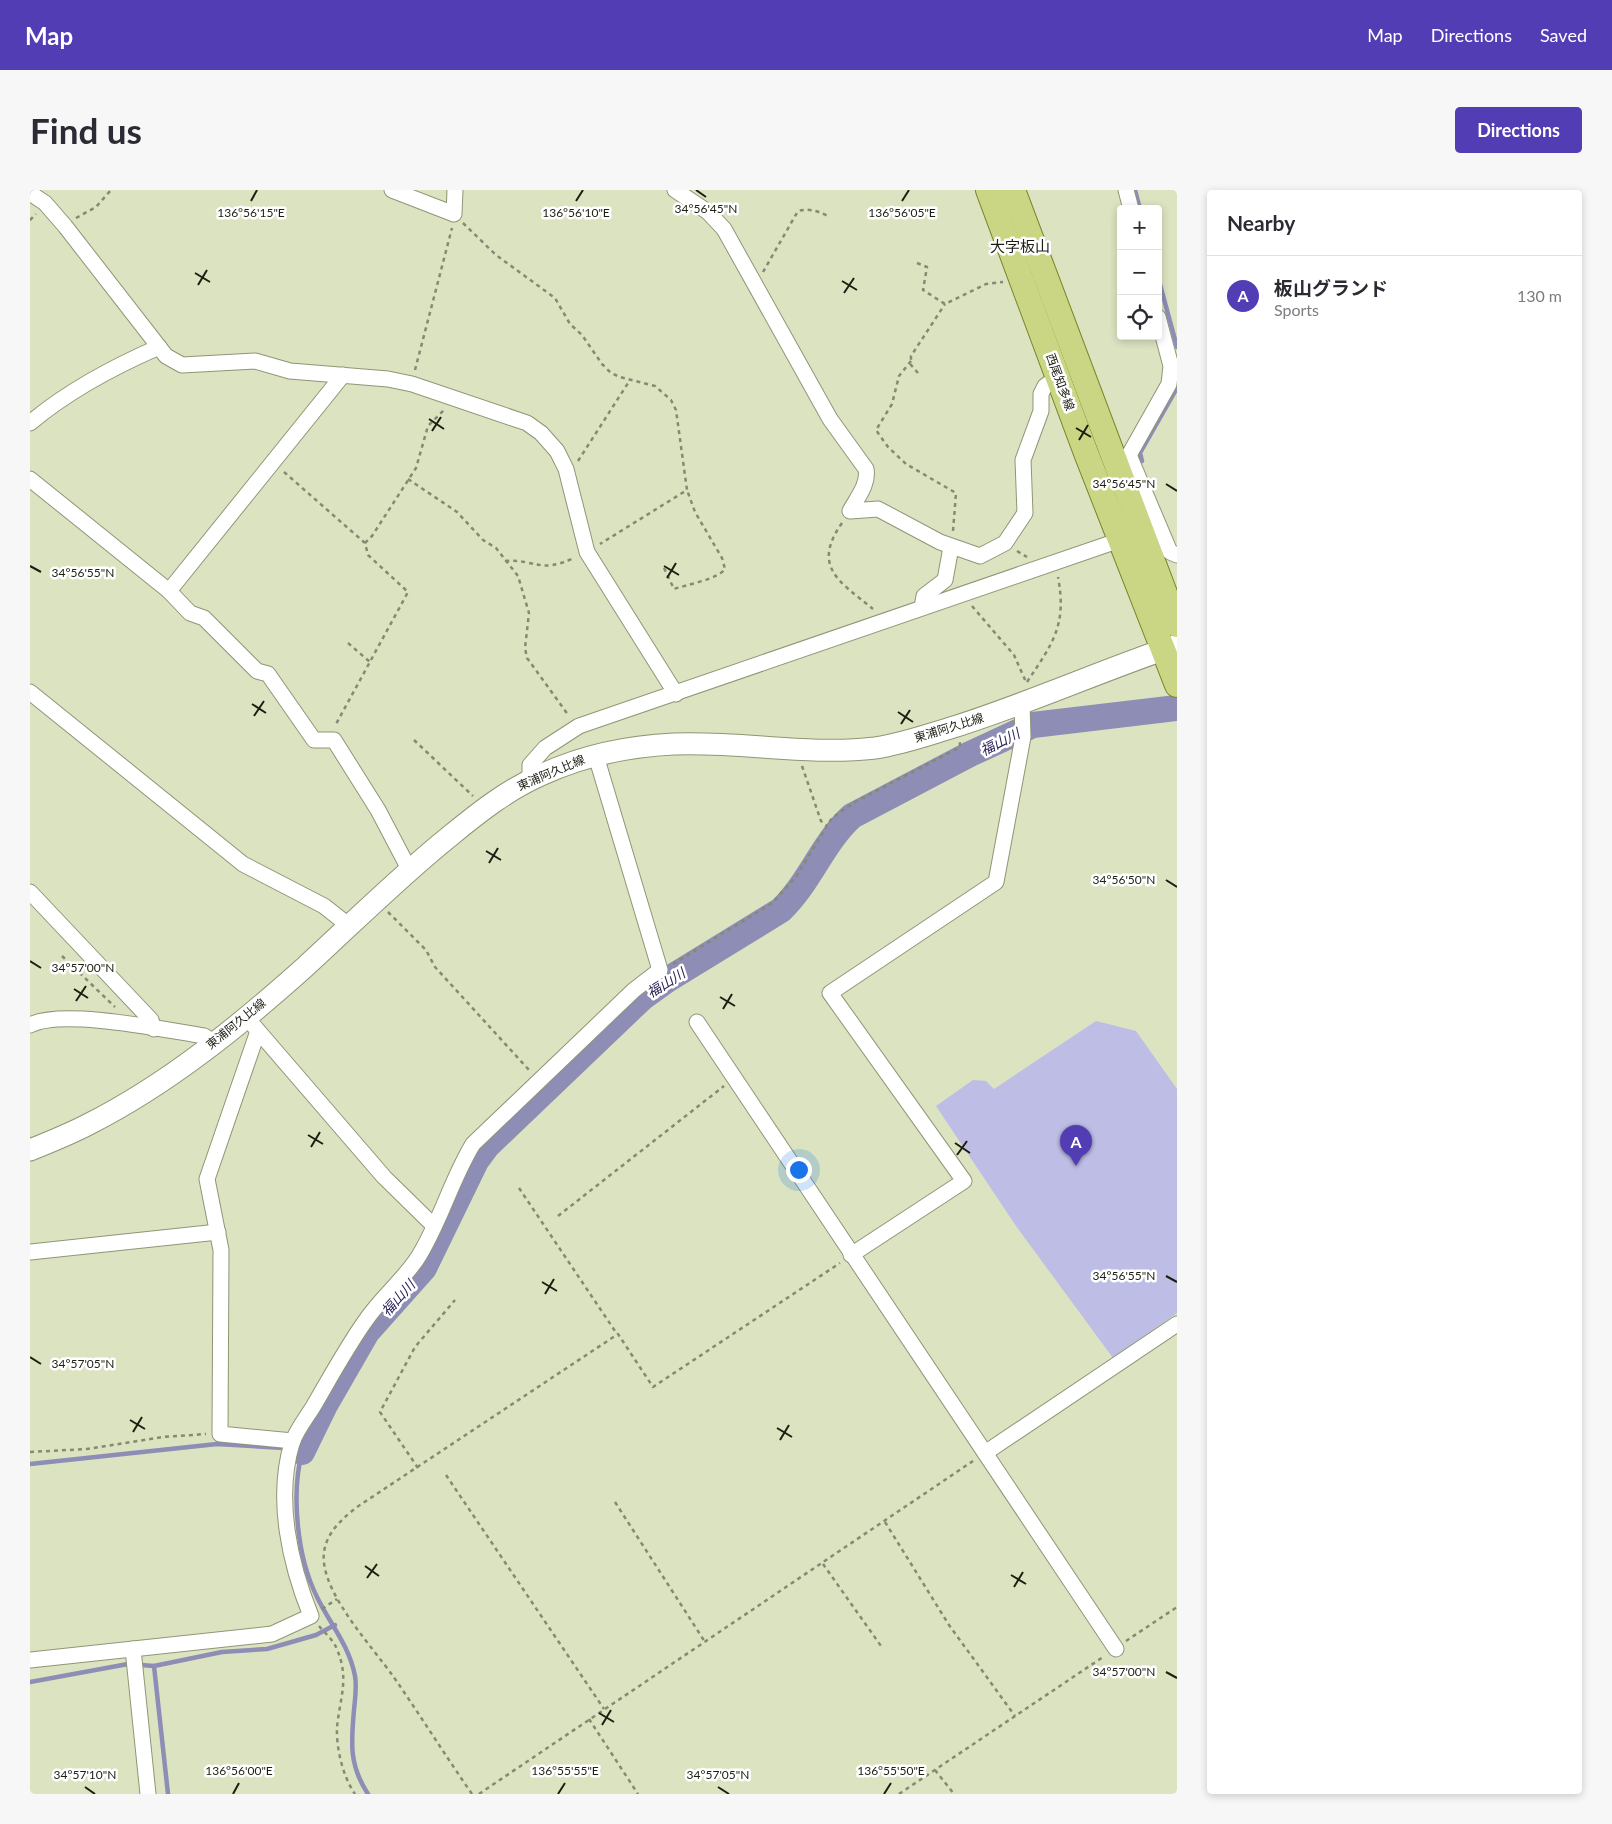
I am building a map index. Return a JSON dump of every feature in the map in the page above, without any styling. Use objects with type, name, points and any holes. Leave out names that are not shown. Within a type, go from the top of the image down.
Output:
[{"type":"main road","name":"西尾知多線","points":[[988,190],[1120,540],[1169,648],[1175,678]]},
{"type":"main road","name":"西尾知多線","points":[[1013,190],[1122,458],[1177,625]]},
{"type":"main road","name":"東浦阿久比線","points":[[30,1150],[89,1124],[121,1106],[158,1083],[214,1042],[252,1024],[306,965],[409,869],[486,808],[530,780],[576,760],[675,744],[842,751],[879,747],[958,725],[1027,702],[1169,648]]},
{"type":"street","points":[[392,190],[454,216],[455,190]]},
{"type":"street","points":[[675,190],[708,212],[724,229],[830,418],[866,469],[867,476],[864,485],[850,511]]},
{"type":"street","points":[[1126,190],[1130,205]]},
{"type":"street","points":[[30,193],[44,203],[65,226],[166,356],[182,365],[254,361],[290,371],[370,376],[412,384],[527,424],[541,432],[558,451],[566,469],[587,552],[676,694]]},
{"type":"street","points":[[1162,332],[1171,366],[1169,384],[1122,458],[1170,552],[1177,555]]},
{"type":"street","points":[[30,423],[67,395],[128,361],[159,347]]},
{"type":"street","points":[[169,591],[343,375]]},
{"type":"street","points":[[850,511],[878,509],[951,547],[980,556],[1005,543],[1025,513],[1023,460],[1041,411],[1041,394],[1045,386],[1059,376]]},
{"type":"street","points":[[30,479],[169,591],[190,613],[204,618],[257,671],[268,674],[314,740],[334,740],[378,810],[409,869]]},
{"type":"street","points":[[530,780],[530,765],[545,748],[576,728],[878,622],[1120,540]]},
{"type":"street","points":[[922,607],[924,596],[946,580],[951,547]]},
{"type":"street","points":[[30,692],[243,864],[324,906],[348,925]]},
{"type":"street","points":[[852,1255],[964,1181],[830,993],[996,882],[1023,737],[1027,702]]},
{"type":"street","points":[[30,1660],[272,1634],[312,1616],[299,1586],[289,1537],[286,1496],[287,1470],[293,1441],[367,1318],[416,1261],[434,1226],[462,1162],[474,1144],[634,990],[660,970],[596,756]]},
{"type":"street","points":[[30,892],[145,1013],[151,1020],[154,1029]]},
{"type":"street","points":[[30,1025],[47,1020],[71,1018],[204,1036],[214,1042]]},
{"type":"street","points":[[697,1022],[1116,1649]]},
{"type":"street","points":[[252,1024],[384,1177],[434,1226]]},
{"type":"street","points":[[252,1024],[207,1179],[221,1250],[220,1434],[293,1441]]},
{"type":"street","points":[[30,1252],[218,1232]]},
{"type":"street","points":[[985,1453],[1177,1324]]},
{"type":"street","points":[[133,1649],[148,1794]]},
{"type":"path","points":[[65,226],[96,207],[111,190]]},
{"type":"path","points":[[755,282],[759,279],[798,211],[806,209],[816,210],[828,216]]},
{"type":"path","points":[[412,384],[454,216],[496,255],[555,298],[570,324],[582,335],[602,364],[611,373],[655,386],[671,400],[676,410],[687,490],[695,512],[719,552],[725,569],[715,575],[674,588],[664,568]]},
{"type":"path","points":[[918,263],[927,267],[923,290],[945,304]]},
{"type":"path","points":[[918,373],[911,365],[911,356],[945,304],[986,284],[1004,282],[1008,288]]},
{"type":"path","points":[[911,361],[899,376],[892,404],[876,430],[888,446],[906,464],[956,493],[951,547]]},
{"type":"path","points":[[566,469],[576,465],[630,380]]},
{"type":"path","points":[[365,543],[372,536],[416,468],[428,426],[443,412],[452,398]]},
{"type":"path","points":[[273,462],[365,543],[368,555],[408,592],[336,721],[334,740]]},
{"type":"path","points":[[408,478],[458,512],[484,540],[496,548],[518,576],[529,613],[525,648],[526,658],[566,710],[576,728]]},
{"type":"path","points":[[506,561],[517,560],[549,567],[558,565],[587,552],[687,490]]},
{"type":"path","points":[[850,511],[834,534],[828,548],[828,562],[843,586],[873,609],[878,622]]},
{"type":"path","points":[[1005,543],[1049,565],[1061,614],[1057,633],[1027,702]]},
{"type":"path","points":[[967,593],[972,607],[1014,655],[1027,702]]},
{"type":"path","points":[[348,643],[370,662]]},
{"type":"path","points":[[660,970],[771,904],[796,876],[832,818],[855,802],[960,747],[958,725]]},
{"type":"path","points":[[414,740],[486,808]]},
{"type":"path","points":[[802,750],[802,767],[821,821],[828,826]]},
{"type":"path","points":[[375,900],[426,950],[435,967],[538,1081]]},
{"type":"path","points":[[62,956],[130,1020],[130,1026]]},
{"type":"path","points":[[558,1216],[734,1078]]},
{"type":"path","points":[[519,1188],[654,1387],[852,1255]]},
{"type":"path","points":[[418,1468],[380,1412],[414,1347],[455,1300]]},
{"type":"path","points":[[472,1794],[393,1677],[337,1599],[327,1579],[323,1562],[325,1546],[331,1532],[342,1518],[618,1334]]},
{"type":"path","points":[[30,1452],[87,1449],[163,1437],[220,1434]]},
{"type":"path","points":[[479,1794],[985,1453]]},
{"type":"path","points":[[446,1475],[604,1710]]},
{"type":"path","points":[[615,1502],[705,1642]]},
{"type":"path","points":[[884,1522],[949,1626],[1015,1716]]},
{"type":"path","points":[[822,1563],[881,1646]]},
{"type":"path","points":[[899,1794],[1177,1607]]},
{"type":"path","points":[[312,1616],[336,1646],[343,1671],[344,1693],[337,1728],[348,1784],[354,1794]]},
{"type":"path","points":[[589,1719],[638,1794]]},
{"type":"path","points":[[935,1770],[954,1794]]},
{"type":"shaded area","points":[[1096,1021],[1136,1031],[1177,1089],[1177,1313],[1113,1358],[1016,1226],[936,1106],[973,1080],[986,1081],[994,1089]]},
{"type":"waterway","points":[[1135,190],[1139,205]]},
{"type":"waterway","points":[[1162,292],[1177,347]]},
{"type":"waterway","points":[[1142,461],[1140,453],[1177,388]]},
{"type":"waterway","name":"福山川","points":[[302,1452],[325,1405],[367,1332],[424,1268],[476,1161],[487,1146],[642,998],[667,980],[781,910],[800,887],[842,826],[852,816],[970,754],[1033,725],[1177,708]]},
{"type":"waterway","points":[[30,1464],[217,1444],[284,1448],[302,1452],[297,1487],[298,1526],[301,1545],[310,1581],[322,1607],[344,1644],[355,1676],[356,1693],[352,1733],[353,1754],[357,1773],[368,1794]]},
{"type":"waterway","points":[[168,1794],[154,1666],[222,1652],[267,1649],[316,1635],[335,1625]]},
{"type":"waterway","points":[[30,1682],[128,1664],[154,1666]]},
{"type":"place","name":"板山グランド","points":[[1076,1166]]},
{"type":"district","name":"大字板山","points":[[1020,247]]}]
